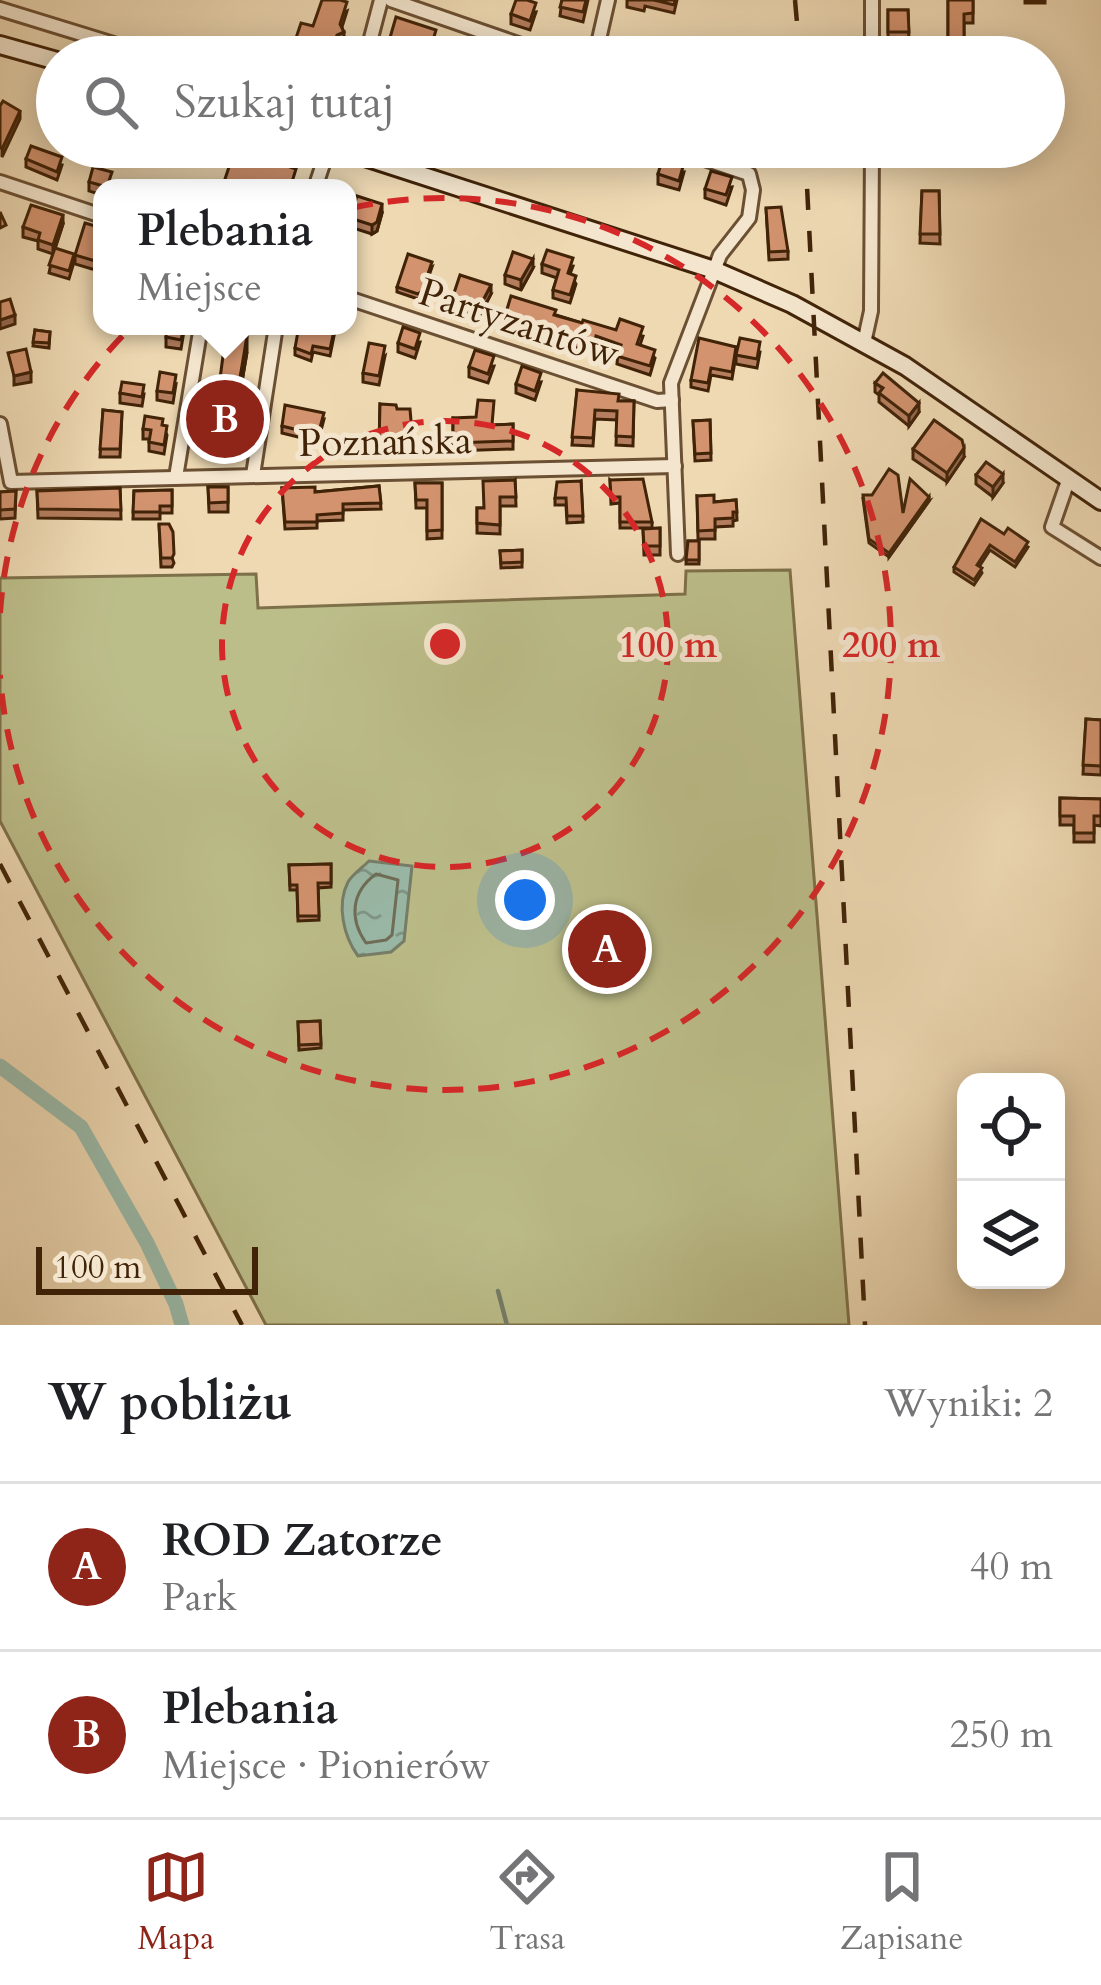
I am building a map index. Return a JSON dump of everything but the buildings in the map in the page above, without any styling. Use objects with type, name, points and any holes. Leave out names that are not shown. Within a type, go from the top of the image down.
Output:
[{"type":"main road","points":[[0,45],[36,55]]},
{"type":"main road","points":[[399,168],[714,270],[792,304],[865,343],[1101,501]]},
{"type":"street","points":[[372,36],[381,0]]},
{"type":"street","points":[[392,0],[496,36]]},
{"type":"street","points":[[600,36],[608,0]]},
{"type":"street","points":[[872,0],[872,36]]},
{"type":"street","points":[[0,9],[88,36]]},
{"type":"street","points":[[678,554],[671,383],[720,255],[749,218],[752,180],[735,168]]},
{"type":"street","points":[[865,343],[871,311],[872,168]]},
{"type":"street","points":[[0,182],[93,213]]},
{"type":"street","name":"Partyzantów","points":[[357,301],[656,400],[672,400]]},
{"type":"street","points":[[176,477],[200,335]]},
{"type":"street","points":[[253,475],[275,335]]},
{"type":"street","name":"Poznańska","points":[[0,424],[11,482],[675,466]]},
{"type":"street","points":[[1070,478],[1052,527],[1101,558]]},
{"type":"green space","points":[[790,570],[849,1325],[266,1325],[0,821],[0,578],[256,574],[258,608],[685,594],[686,571]]},
{"type":"water","points":[[369,861],[412,866],[404,941],[391,952],[358,956],[346,930],[344,891]]},
{"type":"waterway","points":[[0,1066],[81,1127],[147,1243],[182,1325]]},
{"type":"waterway","points":[[498,1291],[507,1325]]},
{"type":"railway","points":[[795,0],[798,36]]},
{"type":"railway","points":[[806,168],[865,1325]]},
{"type":"railway","points":[[0,864],[242,1325]]},
{"type":"place","name":"Plebania","points":[[225,419]]},
{"type":"place","name":"ROD Zatorze","points":[[607,949]]}]
